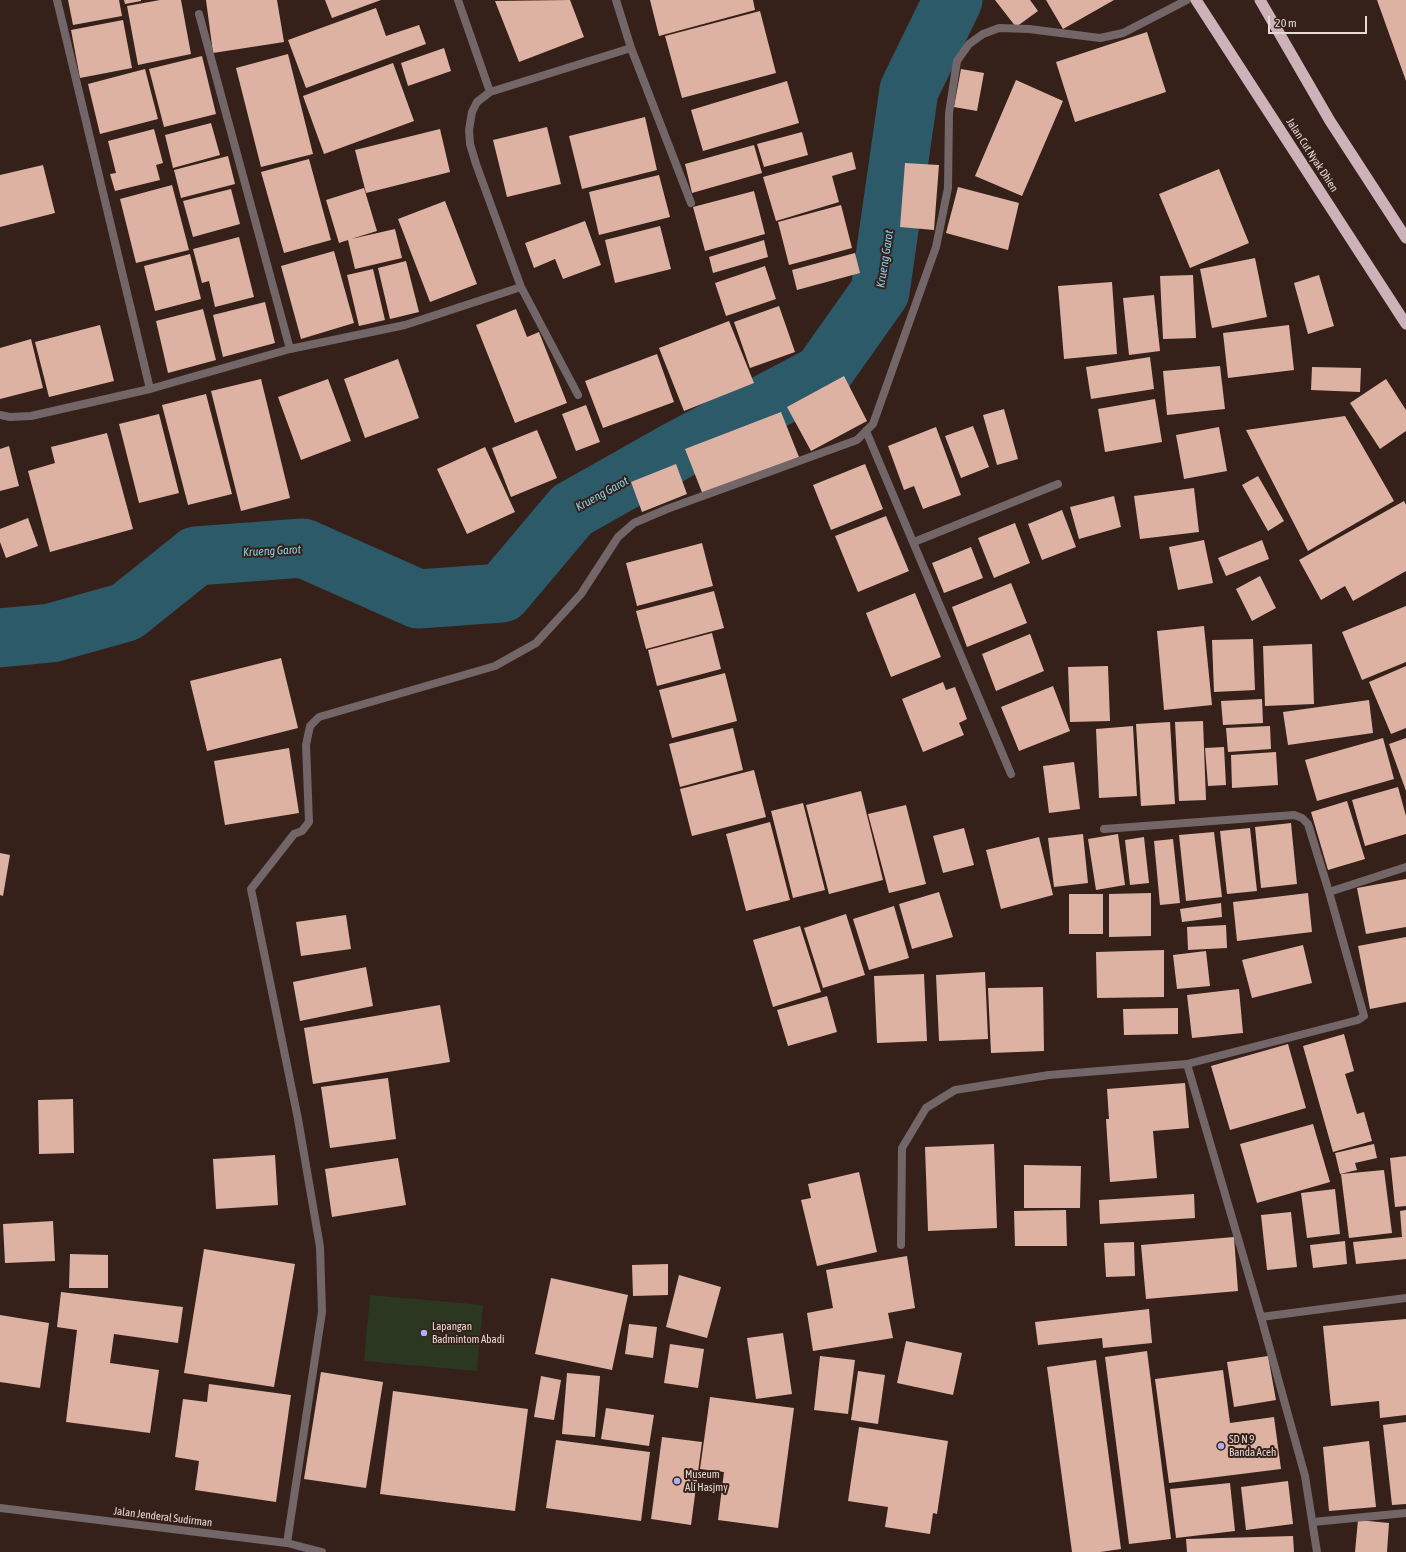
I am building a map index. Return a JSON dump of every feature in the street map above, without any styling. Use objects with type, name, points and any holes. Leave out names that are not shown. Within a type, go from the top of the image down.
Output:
[{"type":"highway","name":"Jalan Cut Nyak Dhien","points":[[1196,0],[1406,324]]},
{"type":"highway","points":[[1260,0],[1330,121],[1406,238]]},
{"type":"street","points":[[57,0],[150,389]]},
{"type":"street","points":[[458,0],[490,92]]},
{"type":"street","points":[[616,0],[631,48],[691,203]]},
{"type":"street","points":[[288,1543],[322,1312],[320,1247],[298,1119],[251,889],[294,834],[302,830],[309,822],[306,745],[310,726],[319,717],[495,666],[536,643],[581,594],[618,537],[634,523],[667,509],[857,440],[873,424],[936,247],[948,188],[949,113],[957,61],[969,44],[983,34],[999,28],[1029,29],[1100,38],[1123,33],[1187,0]]},
{"type":"street","points":[[199,14],[290,349]]},
{"type":"street","points":[[578,395],[520,287],[470,144],[469,130],[472,112],[477,102],[490,92],[631,48]]},
{"type":"street","points":[[0,415],[31,416],[150,389],[290,349],[405,325],[520,287]]},
{"type":"street","points":[[866,431],[1011,774]]},
{"type":"street","points":[[914,542],[1058,484]]},
{"type":"street","points":[[901,1245],[902,1148],[926,1108],[955,1090],[1049,1075],[1188,1064],[1358,1020],[1364,1016],[1308,824],[1302,818],[1294,815],[1104,828]]},
{"type":"street","points":[[1329,892],[1406,867]]},
{"type":"street","points":[[1188,1064],[1305,1476],[1317,1552]]},
{"type":"street","points":[[1261,1317],[1406,1298]]},
{"type":"street","name":"Jalan Jenderal Sudirman","points":[[0,1508],[288,1543],[322,1552]]},
{"type":"street","points":[[1313,1522],[1406,1513]]},
{"type":"green space","name":"Lapangan Badmintom Abadi","points":[[370,1295],[483,1305],[477,1371],[364,1361]]},
{"type":"building","points":[[68,0],[119,0],[122,16],[73,25]]},
{"type":"building","points":[[124,0],[141,0],[141,1],[125,4]]},
{"type":"building","points":[[160,0],[181,0],[191,54],[138,65],[127,6]]},
{"type":"building","points":[[206,0],[277,0],[284,42],[213,53]]},
{"type":"building","points":[[325,0],[381,0],[332,18]]},
{"type":"building","points":[[570,0],[584,37],[519,62],[495,1]]},
{"type":"building","points":[[650,0],[753,0],[755,10],[659,36]]},
{"type":"building","points":[[995,0],[1030,0],[1038,11],[1016,27]]},
{"type":"building","points":[[1046,0],[1114,0],[1063,29]]},
{"type":"building","points":[[1377,0],[1406,0],[1406,81]]},
{"type":"building","points":[[376,8],[386,36],[419,25],[426,44],[306,88],[288,40]]},
{"type":"building","points":[[760,11],[776,73],[682,98],[665,36]]},
{"type":"building","points":[[123,20],[132,68],[80,78],[71,30]]},
{"type":"building","points":[[1147,32],[1166,92],[1075,122],[1056,62]]},
{"type":"building","points":[[444,48],[451,71],[408,86],[401,63]]},
{"type":"building","points":[[288,54],[313,154],[261,167],[236,68]]},
{"type":"building","points":[[202,56],[216,114],[164,127],[149,69]]},
{"type":"building","points":[[393,63],[414,121],[324,154],[303,96]]},
{"type":"building","points":[[145,69],[158,119],[100,134],[88,84]]},
{"type":"building","points":[[961,69],[984,73],[977,111],[954,107]]},
{"type":"building","points":[[1016,80],[1063,101],[1022,196],[975,176]]},
{"type":"building","points":[[787,81],[799,123],[703,151],[691,110]]},
{"type":"building","points":[[645,117],[657,170],[582,189],[569,136]]},
{"type":"building","points":[[211,123],[220,155],[173,168],[165,135]]},
{"type":"building","points":[[547,127],[561,184],[507,197],[493,140]]},
{"type":"building","points":[[154,129],[163,163],[156,165],[160,180],[115,191],[110,174],[116,173],[108,141]]},
{"type":"building","points":[[440,129],[450,172],[366,193],[355,150]]},
{"type":"building","points":[[802,132],[808,155],[764,167],[757,144]]},
{"type":"building","points":[[754,145],[762,173],[692,193],[685,164]]},
{"type":"building","points":[[852,152],[856,169],[832,176],[839,202],[776,221],[763,177]]},
{"type":"building","points":[[228,156],[235,184],[181,198],[174,170]]},
{"type":"building","points":[[309,159],[331,240],[284,253],[261,172]]},
{"type":"building","points":[[905,163],[939,165],[934,230],[900,227]]},
{"type":"building","points":[[43,165],[55,213],[0,227],[0,175]]},
{"type":"building","points":[[1219,169],[1249,243],[1190,268],[1159,194]]},
{"type":"building","points":[[659,175],[670,217],[599,235],[589,192]]},
{"type":"building","points":[[172,185],[189,250],[136,263],[120,199]]},
{"type":"building","points":[[958,187],[1019,203],[1008,250],[946,233]]},
{"type":"building","points":[[364,188],[377,231],[351,239],[395,229],[402,258],[355,269],[348,240],[339,243],[326,200]]},
{"type":"building","points":[[231,189],[240,224],[193,237],[183,201]]},
{"type":"building","points":[[754,191],[765,234],[705,251],[693,207]]},
{"type":"building","points":[[445,201],[477,284],[430,302],[398,219]]},
{"type":"building","points":[[841,205],[852,248],[789,265],[778,222]]},
{"type":"building","points":[[585,221],[601,265],[563,279],[555,259],[534,268],[525,243]]},
{"type":"building","points":[[660,226],[671,269],[615,283],[605,240]]},
{"type":"building","points":[[239,237],[254,297],[215,307],[209,281],[202,283],[193,249]]},
{"type":"building","points":[[764,240],[768,257],[713,273],[709,257]]},
{"type":"building","points":[[334,251],[354,323],[301,339],[281,266]]},
{"type":"building","points":[[855,253],[860,273],[797,290],[792,270]]},
{"type":"building","points":[[190,254],[201,299],[155,311],[144,266]]},
{"type":"building","points":[[1255,258],[1267,317],[1212,328],[1200,269]]},
{"type":"building","points":[[406,261],[419,312],[390,319],[378,268]]},
{"type":"building","points":[[765,266],[776,299],[726,316],[715,283]]},
{"type":"building","points":[[373,269],[385,320],[359,326],[347,275]]},
{"type":"building","points":[[1193,275],[1196,338],[1163,339],[1160,276]]},
{"type":"building","points":[[1319,275],[1334,326],[1308,334],[1294,283]]},
{"type":"building","points":[[1112,282],[1117,354],[1064,359],[1058,286]]},
{"type":"building","points":[[1154,295],[1160,351],[1129,355],[1123,298]]},
{"type":"building","points":[[265,302],[275,343],[223,357],[213,315]]},
{"type":"building","points":[[779,306],[795,352],[750,368],[734,322]]},
{"type":"building","points":[[203,309],[216,360],[168,373],[156,321]]},
{"type":"building","points":[[516,309],[527,337],[539,332],[567,403],[515,423],[476,325]]},
{"type":"building","points":[[729,321],[754,383],[684,411],[659,348]]},
{"type":"building","points":[[100,325],[114,381],[49,397],[35,342]]},
{"type":"building","points":[[1289,325],[1294,370],[1228,378],[1223,333]]},
{"type":"building","points":[[31,339],[43,388],[0,399],[0,348]]},
{"type":"building","points":[[657,354],[674,402],[603,428],[585,381]]},
{"type":"building","points":[[1150,357],[1154,389],[1091,399],[1086,367]]},
{"type":"building","points":[[398,359],[419,418],[365,438],[344,379]]},
{"type":"building","points":[[1220,366],[1225,409],[1167,415],[1163,371]]},
{"type":"building","points":[[1312,367],[1361,368],[1360,392],[1311,390]]},
{"type":"building","points":[[844,376],[867,421],[811,451],[787,407]]},
{"type":"building","points":[[261,379],[290,498],[241,511],[211,391]]},
{"type":"building","points":[[328,379],[351,441],[301,460],[278,397]]},
{"type":"building","points":[[1386,379],[1406,410],[1406,431],[1380,449],[1350,403]]},
{"type":"building","points":[[206,394],[232,494],[188,505],[162,405]]},
{"type":"building","points":[[1155,399],[1162,442],[1105,452],[1098,409]]},
{"type":"building","points":[[586,405],[600,442],[576,451],[562,414]]},
{"type":"building","points":[[1004,409],[1018,459],[997,465],[983,415]]},
{"type":"building","points":[[781,412],[799,457],[703,495],[685,449]]},
{"type":"building","points":[[159,414],[179,493],[139,503],[119,424]]},
{"type":"building","points":[[1345,416],[1394,501],[1308,551],[1246,430]]},
{"type":"building","points":[[973,426],[989,467],[961,478],[945,436]]},
{"type":"building","points":[[936,427],[961,495],[923,509],[914,486],[904,490],[888,446]]},
{"type":"building","points":[[1219,427],[1227,471],[1184,479],[1176,435]]},
{"type":"building","points":[[537,430],[557,478],[511,497],[492,448]]},
{"type":"building","points":[[107,433],[133,529],[50,552],[28,471],[55,463],[51,447]]},
{"type":"building","points":[[9,446],[19,486],[0,491],[0,449]]},
{"type":"building","points":[[485,447],[515,512],[467,534],[437,469]]},
{"type":"building","points":[[676,464],[687,494],[642,512],[631,482]]},
{"type":"building","points":[[865,464],[883,509],[831,530],[813,485]]},
{"type":"building","points":[[1258,476],[1284,521],[1268,531],[1242,485]]},
{"type":"building","points":[[1194,488],[1199,532],[1140,539],[1134,496]]},
{"type":"building","points":[[1114,496],[1121,527],[1079,539],[1070,507]]},
{"type":"building","points":[[1404,501],[1406,505],[1406,571],[1353,601],[1345,586],[1321,600],[1299,560]]},
{"type":"building","points":[[1062,510],[1076,547],[1042,560],[1028,524]]},
{"type":"building","points":[[886,516],[909,571],[858,592],[835,536]]},
{"type":"building","points":[[28,518],[38,546],[6,558],[0,542],[0,529]]},
{"type":"building","points":[[1015,523],[1030,563],[994,578],[978,538]]},
{"type":"building","points":[[1204,540],[1213,583],[1178,590],[1169,547]]},
{"type":"building","points":[[1262,540],[1269,559],[1226,576],[1218,558]]},
{"type":"building","points":[[702,543],[713,586],[637,606],[626,563]]},
{"type":"building","points":[[971,547],[983,578],[944,593],[932,563]]},
{"type":"building","points":[[1260,576],[1276,608],[1252,621],[1236,589]]},
{"type":"building","points":[[1011,583],[1027,623],[967,647],[952,607]]},
{"type":"building","points":[[714,591],[724,628],[646,649],[636,611]]},
{"type":"building","points":[[915,593],[941,657],[891,677],[866,613]]},
{"type":"building","points":[[1406,606],[1406,662],[1362,680],[1342,632]]},
{"type":"building","points":[[1204,626],[1212,705],[1164,710],[1157,631]]},
{"type":"building","points":[[712,633],[721,669],[657,686],[648,650]]},
{"type":"building","points":[[1030,634],[1044,671],[996,691],[982,654]]},
{"type":"building","points":[[1253,639],[1255,690],[1214,692],[1212,640]]},
{"type":"building","points":[[1312,644],[1314,704],[1265,706],[1263,646]]},
{"type":"building","points":[[281,658],[298,728],[207,751],[190,681]]},
{"type":"building","points":[[1108,666],[1110,721],[1070,722],[1068,667]]},
{"type":"building","points":[[1406,666],[1406,728],[1391,734],[1369,682]]},
{"type":"building","points":[[725,673],[737,721],[672,738],[659,690]]},
{"type":"building","points":[[943,682],[946,690],[955,687],[967,719],[959,723],[964,735],[923,752],[902,699]]},
{"type":"building","points":[[1053,686],[1070,731],[1019,751],[1001,707]]},
{"type":"building","points":[[1262,699],[1263,723],[1223,725],[1221,701]]},
{"type":"building","points":[[1369,700],[1373,733],[1288,745],[1283,712]]},
{"type":"building","points":[[1203,721],[1206,800],[1179,801],[1175,722]]},
{"type":"building","points":[[1170,722],[1175,804],[1141,806],[1136,724]]},
{"type":"building","points":[[1133,726],[1137,796],[1099,798],[1096,729]]},
{"type":"building","points":[[1270,726],[1271,749],[1228,752],[1226,728]]},
{"type":"building","points":[[733,728],[743,770],[680,787],[669,744]]},
{"type":"building","points":[[1383,738],[1394,779],[1317,801],[1305,760]]},
{"type":"building","points":[[1406,738],[1406,791],[1389,744]]},
{"type":"building","points":[[1224,747],[1226,785],[1208,786],[1205,748]]},
{"type":"building","points":[[289,748],[299,813],[225,825],[214,761]]},
{"type":"building","points":[[1276,752],[1278,785],[1232,788],[1231,755]]},
{"type":"building","points":[[1074,762],[1080,809],[1049,813],[1043,766]]},
{"type":"building","points":[[754,770],[766,817],[692,836],[680,789]]},
{"type":"building","points":[[1398,787],[1406,816],[1406,834],[1365,846],[1352,800]]},
{"type":"building","points":[[861,791],[883,880],[829,894],[806,805]]},
{"type":"building","points":[[1347,801],[1365,859],[1328,870],[1311,812]]},
{"type":"building","points":[[803,803],[825,890],[793,898],[771,811]]},
{"type":"building","points":[[906,805],[926,884],[889,893],[868,814]]},
{"type":"building","points":[[770,822],[790,900],[746,911],[726,834]]},
{"type":"building","points":[[1291,823],[1297,884],[1261,888],[1255,827]]},
{"type":"building","points":[[964,828],[974,865],[943,873],[933,836]]},
{"type":"building","points":[[1250,828],[1257,891],[1227,894],[1220,831]]},
{"type":"building","points":[[1214,832],[1222,897],[1186,901],[1179,835]]},
{"type":"building","points":[[1083,834],[1088,883],[1054,887],[1048,838]]},
{"type":"building","points":[[1118,834],[1125,885],[1096,890],[1088,839]]},
{"type":"building","points":[[1039,837],[1053,895],[1001,909],[986,850]]},
{"type":"building","points":[[1144,837],[1149,883],[1130,885],[1125,840]]},
{"type":"building","points":[[1173,839],[1180,903],[1160,905],[1154,841]]},
{"type":"building","points":[[0,853],[10,855],[3,896],[0,895]]},
{"type":"building","points":[[1406,879],[1406,927],[1366,934],[1357,888]]},
{"type":"building","points":[[939,892],[953,937],[912,949],[899,904]]},
{"type":"building","points":[[1151,893],[1151,936],[1109,937],[1109,894]]},
{"type":"building","points":[[1308,893],[1312,932],[1237,941],[1233,902]]},
{"type":"building","points":[[1069,894],[1103,894],[1103,934],[1069,934]]},
{"type":"building","points":[[1221,903],[1222,917],[1182,922],[1180,909]]},
{"type":"building","points":[[894,906],[909,958],[869,970],[853,919]]},
{"type":"building","points":[[846,914],[865,975],[823,988],[804,928]]},
{"type":"building","points":[[346,915],[351,949],[301,956],[296,922]]},
{"type":"building","points":[[1226,925],[1227,948],[1188,950],[1187,927]]},
{"type":"building","points":[[800,926],[821,992],[773,1007],[753,940]]},
{"type":"building","points":[[1406,937],[1406,1002],[1370,1009],[1358,946]]},
{"type":"building","points":[[1303,945],[1312,983],[1252,998],[1242,960]]},
{"type":"building","points":[[1164,950],[1164,997],[1097,998],[1096,952]]},
{"type":"building","points":[[1206,951],[1210,986],[1177,989],[1173,955]]},
{"type":"building","points":[[366,967],[373,1006],[300,1021],[293,982]]},
{"type":"building","points":[[985,972],[988,1039],[939,1041],[936,975]]},
{"type":"building","points":[[924,974],[927,1041],[877,1043],[874,976]]},
{"type":"building","points":[[1043,987],[1044,1051],[991,1053],[988,988]]},
{"type":"building","points":[[1239,989],[1243,1033],[1192,1038],[1187,995]]},
{"type":"building","points":[[827,996],[837,1032],[788,1046],[777,1010]]},
{"type":"building","points":[[440,1005],[450,1062],[313,1084],[304,1028]]},
{"type":"building","points":[[1178,1008],[1178,1034],[1124,1035],[1123,1009]]},
{"type":"building","points":[[1344,1034],[1354,1071],[1345,1074],[1357,1114],[1364,1112],[1372,1141],[1333,1152],[1303,1046]]},
{"type":"building","points":[[1288,1044],[1306,1108],[1230,1130],[1211,1066]]},
{"type":"building","points":[[388,1078],[396,1139],[330,1148],[321,1087]]},
{"type":"building","points":[[1185,1083],[1189,1128],[1153,1131],[1157,1178],[1110,1182],[1106,1119],[1109,1119],[1107,1089]]},
{"type":"building","points":[[73,1099],[74,1153],[39,1154],[38,1100]]},
{"type":"building","points":[[1313,1124],[1330,1182],[1257,1203],[1240,1144]]},
{"type":"building","points":[[994,1144],[997,1228],[928,1231],[925,1147]]},
{"type":"building","points":[[1374,1144],[1377,1158],[1355,1163],[1357,1170],[1340,1174],[1335,1153]]},
{"type":"building","points":[[275,1155],[278,1205],[216,1209],[213,1159]]},
{"type":"building","points":[[1406,1156],[1406,1206],[1395,1207],[1390,1158]]},
{"type":"building","points":[[398,1158],[406,1205],[332,1217],[325,1169]]},
{"type":"building","points":[[1024,1165],[1081,1166],[1080,1208],[1024,1208]]},
{"type":"building","points":[[1384,1170],[1392,1233],[1349,1238],[1341,1174]]},
{"type":"building","points":[[859,1172],[877,1252],[817,1266],[801,1200],[811,1198],[808,1184]]},
{"type":"building","points":[[1335,1189],[1340,1234],[1307,1238],[1301,1193]]},
{"type":"building","points":[[1194,1194],[1195,1218],[1100,1224],[1099,1200]]},
{"type":"building","points":[[1066,1210],[1067,1246],[1015,1246],[1014,1211]]},
{"type":"building","points":[[1406,1210],[1406,1259],[1356,1264],[1353,1242],[1402,1237],[1400,1211]]},
{"type":"building","points":[[1291,1212],[1297,1267],[1267,1270],[1261,1215]]},
{"type":"building","points":[[53,1221],[55,1261],[5,1263],[3,1224]]},
{"type":"building","points":[[1234,1237],[1238,1291],[1146,1299],[1141,1245]]},
{"type":"building","points":[[1345,1241],[1347,1264],[1313,1268],[1310,1245]]},
{"type":"building","points":[[1134,1242],[1135,1276],[1106,1277],[1104,1243]]},
{"type":"building","points":[[204,1249],[295,1264],[274,1387],[184,1373]]},
{"type":"building","points":[[70,1254],[108,1255],[108,1288],[69,1288]]},
{"type":"building","points":[[907,1256],[915,1308],[888,1313],[893,1338],[813,1351],[807,1313],[833,1308],[826,1270]]},
{"type":"building","points":[[668,1264],[668,1295],[633,1296],[632,1265]]},
{"type":"building","points":[[679,1275],[721,1287],[707,1338],[666,1327]]},
{"type":"building","points":[[551,1278],[628,1295],[612,1370],[535,1354]]},
{"type":"building","points":[[61,1292],[183,1307],[178,1343],[114,1334],[110,1363],[159,1370],[150,1433],[66,1422],[77,1330],[57,1327]]},
{"type":"building","points":[[1149,1309],[1152,1343],[1103,1348],[1102,1338],[1038,1345],[1035,1322]]},
{"type":"building","points":[[0,1315],[49,1323],[40,1388],[0,1382]]},
{"type":"building","points":[[1406,1319],[1406,1415],[1380,1418],[1379,1401],[1331,1406],[1323,1326]]},
{"type":"building","points":[[629,1324],[657,1327],[653,1358],[625,1354]]},
{"type":"building","points":[[783,1333],[792,1394],[756,1399],[747,1338]]},
{"type":"building","points":[[906,1341],[962,1353],[953,1395],[897,1383]]},
{"type":"building","points":[[670,1344],[704,1349],[698,1388],[664,1383]]},
{"type":"building","points":[[1147,1351],[1171,1539],[1129,1544],[1105,1357]]},
{"type":"building","points":[[820,1356],[855,1360],[848,1414],[814,1410]]},
{"type":"building","points":[[1268,1356],[1276,1400],[1234,1407],[1227,1362]]},
{"type":"building","points":[[1096,1360],[1121,1549],[1100,1552],[1072,1552],[1047,1367]]},
{"type":"building","name":"SD N 9 Banda Aceh","points":[[1223,1370],[1230,1423],[1274,1417],[1281,1469],[1169,1483],[1155,1379]]},
{"type":"building","points":[[858,1371],[885,1375],[878,1424],[851,1420]]},
{"type":"building","points":[[321,1372],[383,1382],[366,1488],[304,1479]]},
{"type":"building","points":[[567,1373],[600,1376],[595,1437],[562,1434]]},
{"type":"building","points":[[541,1376],[561,1380],[554,1420],[534,1417]]},
{"type":"building","points":[[209,1384],[291,1395],[276,1502],[195,1490],[199,1461],[175,1457],[183,1399],[207,1402]]},
{"type":"building","points":[[393,1391],[528,1409],[515,1511],[380,1494]]},
{"type":"building","points":[[710,1397],[794,1408],[778,1528],[718,1520],[724,1472],[700,1469]]},
{"type":"building","points":[[606,1408],[654,1415],[649,1446],[601,1439]]},
{"type":"building","points":[[1406,1422],[1406,1504],[1392,1505],[1383,1425]]},
{"type":"building","points":[[859,1427],[948,1441],[937,1514],[933,1513],[930,1534],[885,1527],[888,1507],[848,1501]]},
{"type":"building","name":"Museum Ali Hasjmy","points":[[662,1437],[702,1442],[691,1525],[651,1519]]},
{"type":"building","points":[[556,1440],[650,1452],[641,1521],[546,1508]]},
{"type":"building","points":[[1369,1441],[1376,1507],[1329,1511],[1323,1447]]},
{"type":"building","points":[[1288,1481],[1293,1524],[1246,1530],[1241,1487]]},
{"type":"building","points":[[1230,1483],[1235,1531],[1176,1538],[1170,1489]]},
{"type":"building","points":[[1358,1520],[1389,1523],[1387,1552],[1355,1552]]},
{"type":"building","points":[[1293,1536],[1294,1552],[1187,1552],[1186,1539]]},
{"type":"waterway","name":"Krueng Garot","points":[[0,638],[51,633],[126,612],[196,556],[303,548],[418,599],[502,593],[572,510],[680,449],[822,374],[880,292],[909,90],[953,0]]},
{"type":"place","name":"Lapangan Badmintom Abadi","points":[[424,1333]]},
{"type":"place","name":"SD N 9 Banda Aceh","points":[[1221,1446]]},
{"type":"place","name":"Museum Ali Hasjmy","points":[[677,1481]]}]
